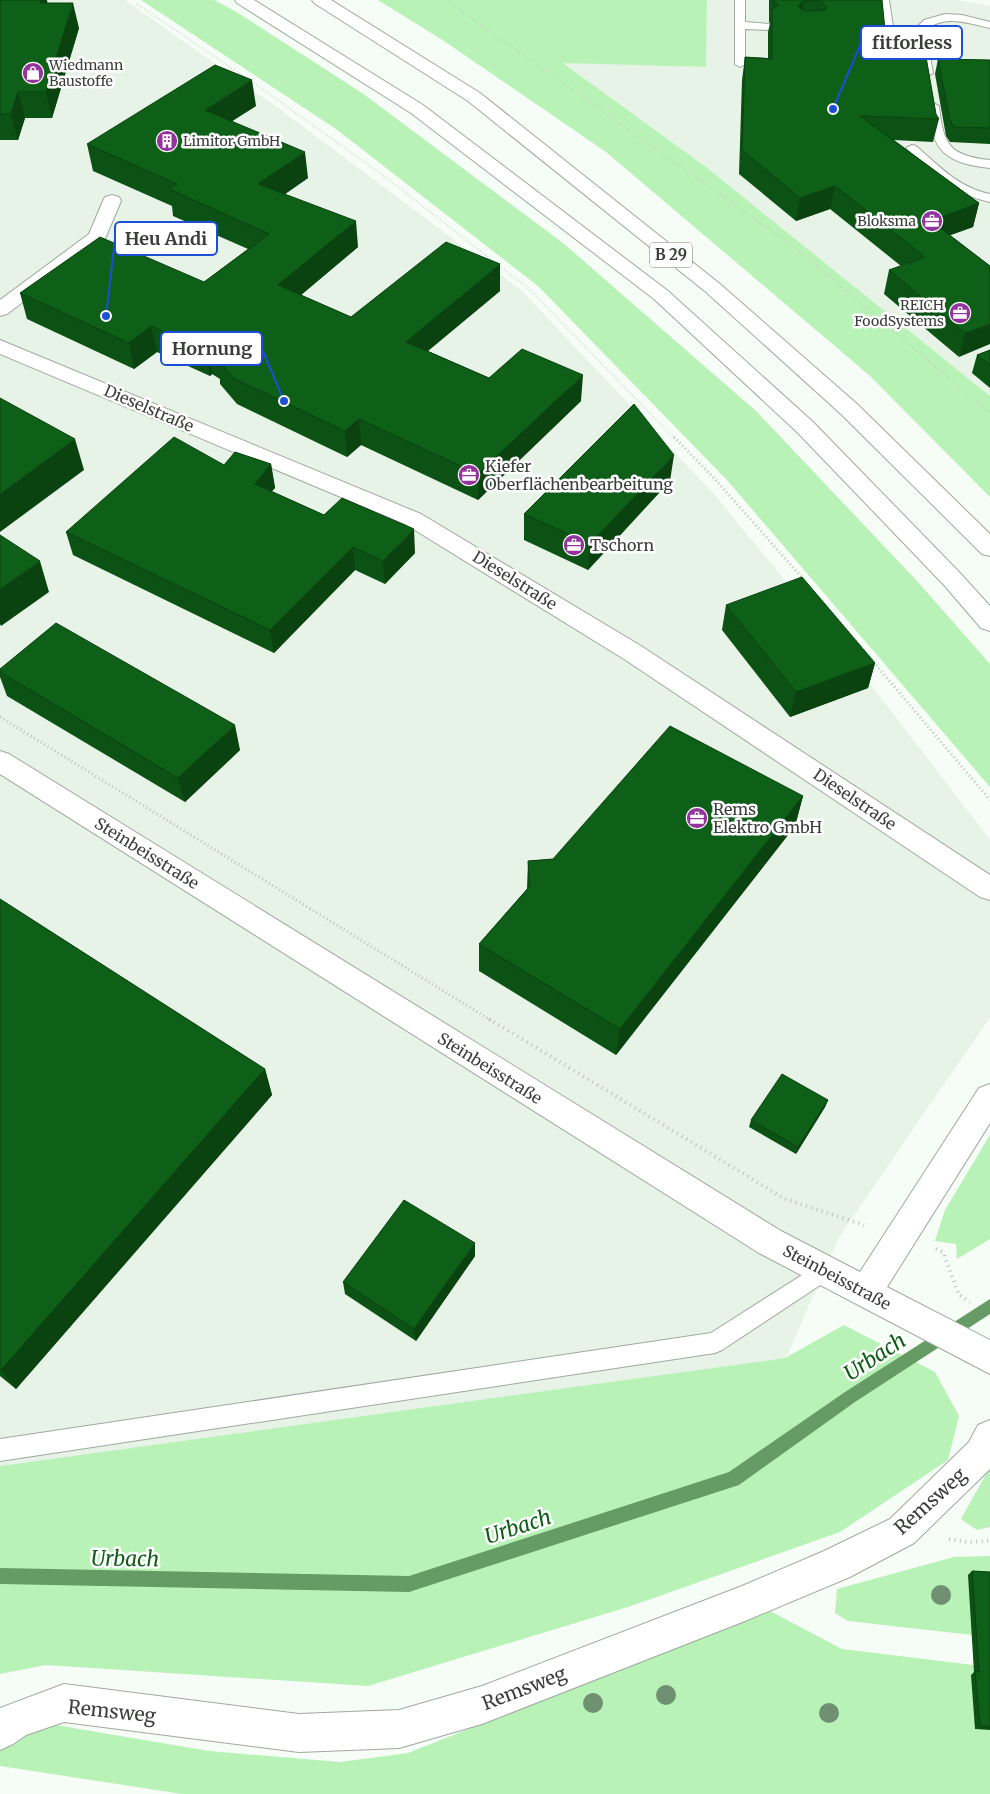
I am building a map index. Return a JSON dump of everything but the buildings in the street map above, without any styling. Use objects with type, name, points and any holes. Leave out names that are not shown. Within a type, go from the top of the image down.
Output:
[{"type":"main road","name":"B 29","points":[[243,0],[417,109],[661,294],[805,427],[952,579],[990,622]]},
{"type":"main road","name":"B 29","points":[[320,0],[474,97],[712,288],[849,409],[990,548]]},
{"type":"main road","points":[[0,310],[97,237],[112,201]]},
{"type":"main road","name":"Dieselstraße","points":[[0,346],[413,519],[466,549],[670,676],[990,889]]},
{"type":"main road","name":"Steinbeisstraße","points":[[0,761],[770,1242],[990,1358]]},
{"type":"main road","points":[[865,1293],[990,1097]]},
{"type":"main road","name":"Remsweg","points":[[0,1731],[15,1720],[64,1704],[298,1733],[399,1729],[482,1704],[745,1603],[837,1564],[902,1531],[981,1454],[990,1437]]},
{"type":"lane","points":[[740,0],[740,64]]},
{"type":"lane","points":[[881,4],[892,53]]},
{"type":"lane","points":[[990,25],[952,16],[930,19],[920,29],[938,137],[944,149],[959,158],[990,164]]},
{"type":"lane","points":[[740,25],[769,27]]},
{"type":"lane","points":[[912,148],[957,188],[979,197],[990,198]]},
{"type":"lane","points":[[0,1450],[715,1343],[824,1271]]},
{"type":"path","points":[[446,0],[797,249],[990,413]]},
{"type":"path","points":[[137,4],[258,86],[384,176],[528,288],[713,477],[804,580]]},
{"type":"path","points":[[817,595],[990,800]]},
{"type":"path","points":[[0,717],[430,983],[785,1198],[943,1252],[959,1295]]},
{"type":"shaded area","points":[[0,0],[125,0],[278,108],[521,290],[713,493],[872,686],[990,840],[990,1017],[839,1237],[786,1358],[0,1466]]},
{"type":"shaded area","points":[[707,0],[958,0],[990,6],[990,396],[706,167],[562,62],[706,67]]},
{"type":"green space","points":[[141,0],[214,0],[235,11],[362,93],[563,243],[756,411],[917,581],[990,664],[990,787],[727,480],[538,286],[336,129]]},
{"type":"green space","points":[[378,0],[707,0],[706,67],[563,63],[706,167],[990,396],[990,497],[869,375],[606,152],[444,41]]},
{"type":"green space","points":[[990,1135],[990,1239],[957,1259],[956,1244],[935,1241],[945,1210]]},
{"type":"green space","points":[[844,1325],[935,1372],[959,1416],[948,1460],[840,1532],[631,1606],[368,1686],[46,1665],[0,1674],[0,1466],[785,1358]]},
{"type":"green space","points":[[990,1467],[990,1527],[977,1530],[961,1519]]},
{"type":"green space","points":[[990,1556],[990,1637],[848,1621],[835,1613],[837,1589],[954,1557]]},
{"type":"green space","points":[[768,1610],[842,1649],[990,1667],[990,1794],[182,1794],[0,1766],[2,1746],[50,1724],[209,1751],[340,1762],[408,1753]]},
{"type":"waterway","name":"Urbach","points":[[0,1576],[409,1584],[733,1479],[850,1397],[990,1306]]},
{"type":"place","name":"Wiedmann Baustoffe","points":[[33,73]]},
{"type":"place","name":"fitforless","points":[[833,109]]},
{"type":"place","name":"Limitor GmbH","points":[[167,141]]},
{"type":"place","name":"Bloksma","points":[[932,221]]},
{"type":"place","name":"REICH FoodSystems","points":[[960,313]]},
{"type":"place","name":"Heu Andi","points":[[106,316]]},
{"type":"place","name":"Hornung","points":[[284,401]]},
{"type":"place","name":"Kiefer Oberflächenbearbeitung","points":[[469,475]]},
{"type":"place","name":"Tschorn","points":[[574,545]]},
{"type":"place","name":"Rems Elektro GmbH","points":[[697,818]]}]
